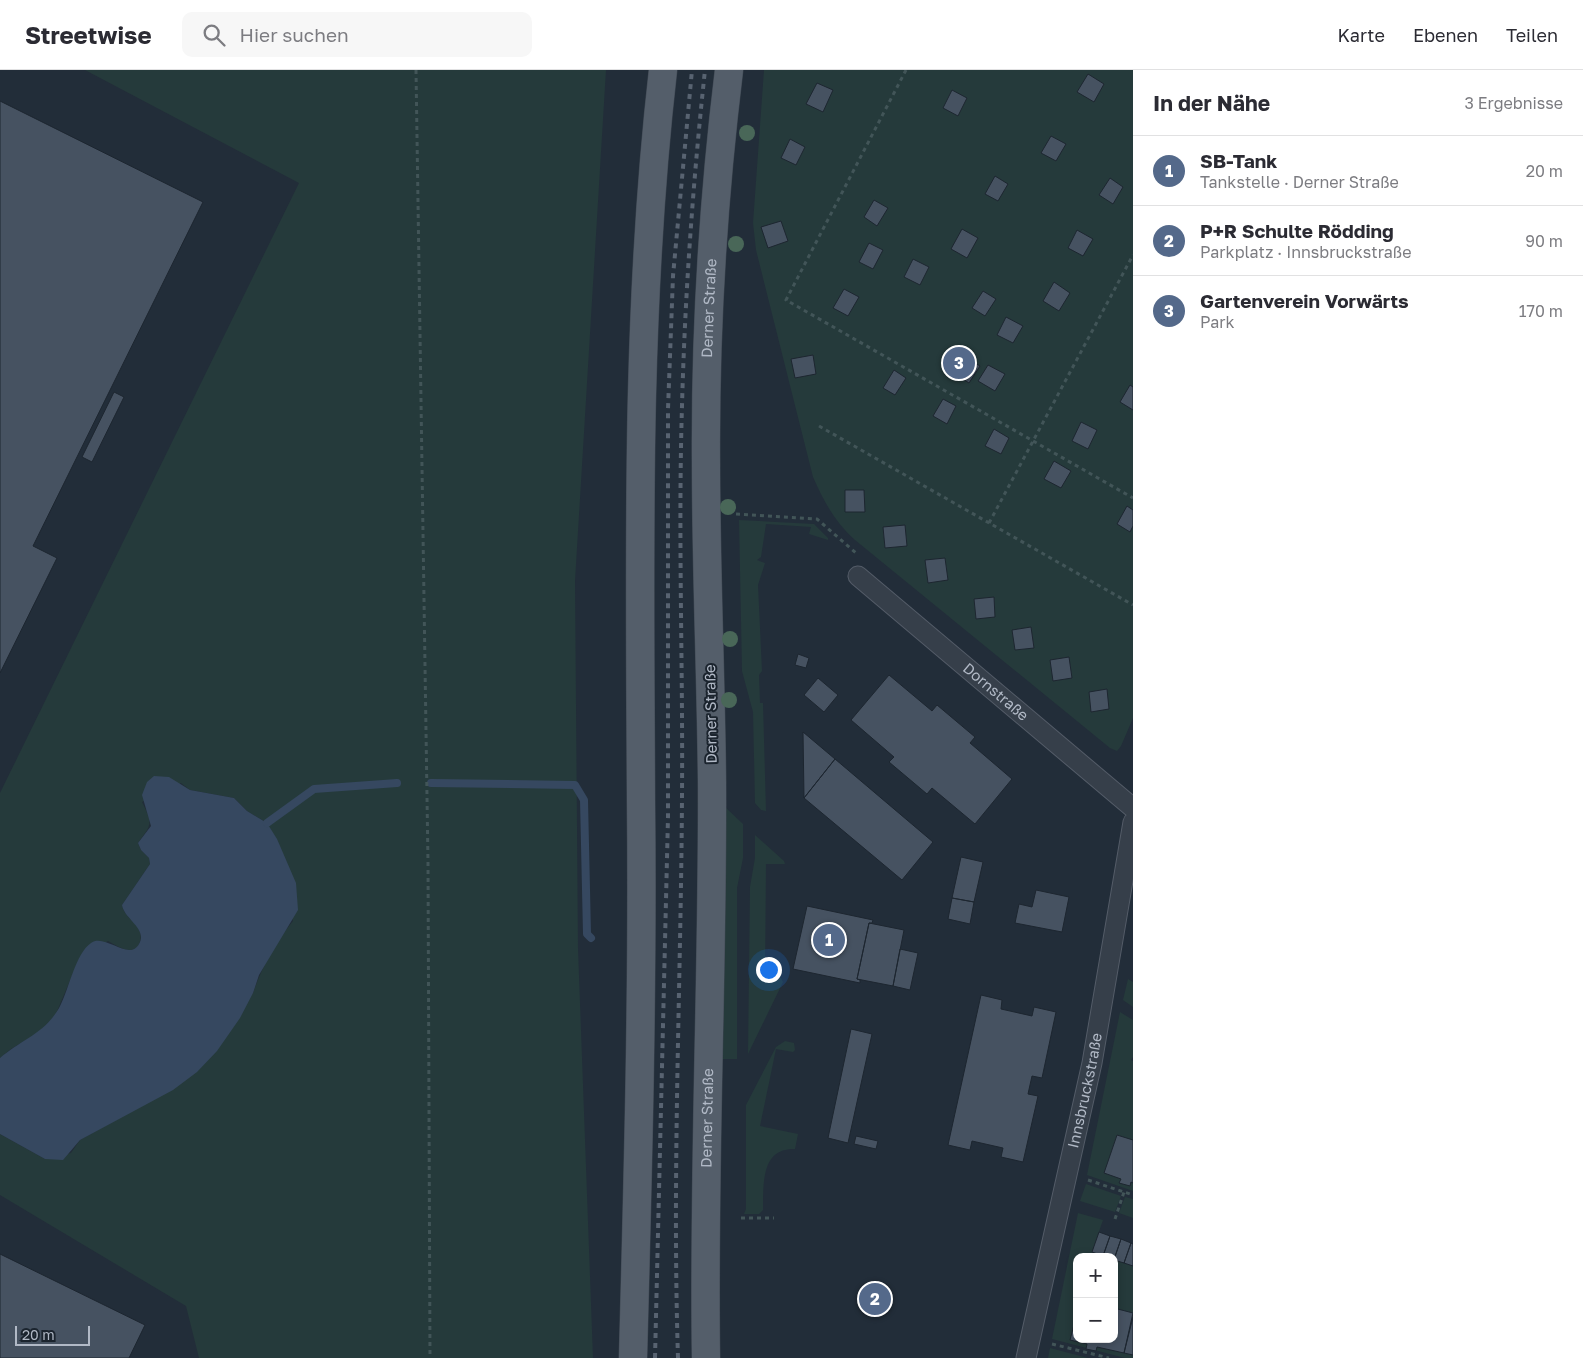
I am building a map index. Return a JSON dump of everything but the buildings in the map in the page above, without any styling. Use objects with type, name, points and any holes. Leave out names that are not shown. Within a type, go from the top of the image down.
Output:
[{"type":"main road","points":[[633,1358],[641,928],[638,492],[649,214],[663,70]]},
{"type":"main road","name":"Derner Straße","points":[[706,1358],[712,901],[706,462],[708,352],[716,189],[729,70]]},
{"type":"street","name":"Dornstraße","points":[[858,576],[1133,808]]},
{"type":"street","name":"Innsbruckstraße","points":[[1026,1358],[1092,1063],[1133,822]]},
{"type":"path","points":[[416,70],[428,873],[430,1358]]},
{"type":"path","points":[[906,70],[786,300],[1133,498]]},
{"type":"path","points":[[989,523],[1133,255]]},
{"type":"path","points":[[819,426],[1133,605]]},
{"type":"path","points":[[736,514],[816,519],[856,554],[858,576]]},
{"type":"path","points":[[1068,1173],[1133,1195]]},
{"type":"path","points":[[1115,1219],[1124,1192]]},
{"type":"path","points":[[740,1218],[774,1218]]},
{"type":"path","points":[[1031,1338],[1091,1356],[1109,1358]]},
{"type":"green space","points":[[85,70],[606,70],[575,581],[578,948],[593,1358],[199,1358],[186,1306],[0,1195],[0,1134],[45,1159],[71,1153],[80,1140],[112,1122],[253,993],[280,938],[293,921],[267,823],[247,811],[234,798],[190,790],[181,783],[142,802],[148,815],[149,824],[138,843],[141,850],[149,858],[150,864],[122,905],[125,913],[140,932],[139,944],[133,950],[129,950],[120,948],[108,941],[80,957],[55,1016],[41,1031],[0,1058],[0,793],[299,183]]},
{"type":"green space","points":[[764,70],[1133,70],[1133,718],[1117,751],[1110,748],[855,540],[836,519],[821,495],[813,477],[756,250],[753,223]]},
{"type":"green space","points":[[739,520],[814,524],[828,538],[828,540],[809,534],[811,527],[766,524],[761,557],[757,560],[765,563],[758,585],[762,671],[759,675],[760,703],[763,703],[766,811],[761,810],[755,803],[753,712],[742,671]]},
{"type":"green space","points":[[725,807],[743,824],[743,858],[737,888],[737,1059],[723,1059]]},
{"type":"green space","points":[[755,835],[785,864],[766,864],[765,977],[781,978],[783,982],[748,1054],[750,887],[755,858]]},
{"type":"green space","points":[[1128,979],[1133,982],[1133,1007],[1123,1000]]},
{"type":"green space","points":[[1120,1012],[1133,1020],[1133,1057],[1131,1060],[1133,1061],[1133,1191],[1087,1175]]},
{"type":"green space","points":[[785,1041],[794,1043],[795,1050],[793,1052],[776,1049],[760,1126],[798,1134],[795,1149],[784,1150],[775,1155],[770,1161],[764,1179],[763,1210],[759,1214],[744,1214],[746,1209],[746,1105],[776,1047]]},
{"type":"green space","points":[[1086,1184],[1121,1196],[1115,1212],[1080,1201]]},
{"type":"green space","points":[[1125,1197],[1133,1199],[1133,1218],[1119,1213]]},
{"type":"green space","points":[[1078,1213],[1103,1220],[1092,1252],[1095,1253],[1073,1253],[1073,1343],[1118,1343],[1118,1261],[1133,1266],[1133,1358],[1125,1358],[1052,1339]]},
{"type":"green space","points":[[1050,1348],[1088,1358],[1048,1358]]},
{"type":"water","points":[[154,776],[169,777],[190,790],[234,798],[247,811],[267,823],[277,839],[296,883],[298,910],[259,975],[253,993],[240,1018],[217,1051],[197,1072],[173,1090],[80,1140],[63,1160],[45,1159],[0,1134],[0,1058],[42,1028],[56,1014],[77,962],[81,954],[91,943],[103,941],[129,950],[135,949],[139,944],[141,939],[138,929],[122,905],[150,864],[149,858],[141,850],[138,843],[151,826],[142,795],[147,782]]},
{"type":"waterway","points":[[267,823],[314,789],[397,783]]},
{"type":"waterway","points":[[431,783],[575,785],[584,800],[587,934],[591,938]]},
{"type":"railway","points":[[655,1358],[668,817],[668,409],[673,276],[692,70]]},
{"type":"railway","points":[[678,1358],[676,1147],[682,795],[681,454],[687,280],[705,70]]},
{"type":"place","name":"Gartenverein Vorwärts","points":[[959,363]]},
{"type":"place","name":"SB-Tank","points":[[829,940]]},
{"type":"place","name":"P+R Schulte Rödding","points":[[875,1299]]}]
